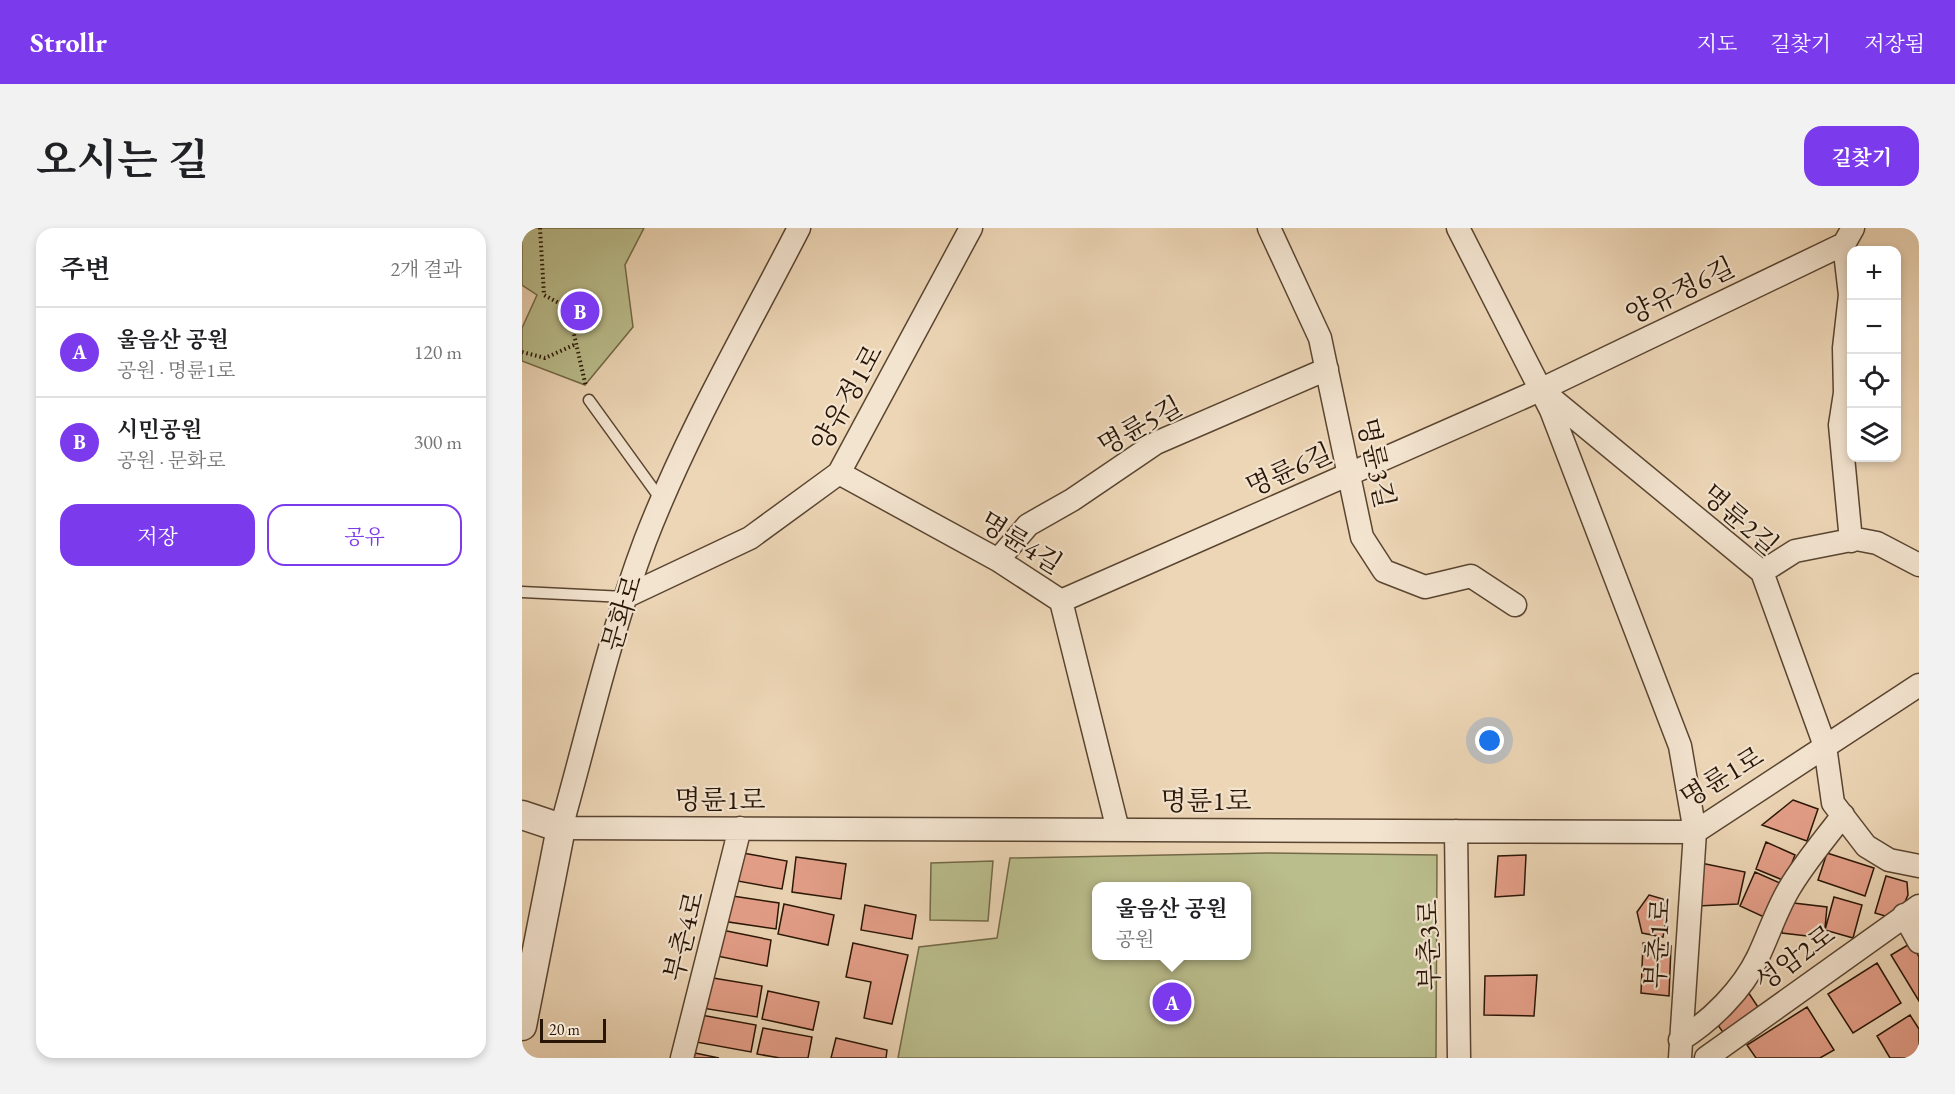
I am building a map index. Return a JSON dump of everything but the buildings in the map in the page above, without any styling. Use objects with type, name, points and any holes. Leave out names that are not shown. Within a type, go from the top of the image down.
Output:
[{"type":"street","name":"문화로","points":[[522,1026],[561,828],[625,597],[684,449],[799,228]]},
{"type":"street","name":"양유정1로","points":[[625,597],[750,538],[839,473],[971,228]]},
{"type":"street","name":"명륜3길","points":[[1269,228],[1320,338],[1362,537],[1384,571],[1425,587],[1471,576],[1515,605]]},
{"type":"street","name":"명륜2길","points":[[1458,228],[1551,410],[1680,746],[1695,832]]},
{"type":"street","name":"양유정6길","points":[[1540,390],[1849,236],[1850,295],[1844,348],[1845,393],[1840,425],[1851,541]]},
{"type":"street","name":"명륜5길","points":[[998,560],[1028,525],[1072,500],[1156,443],[1327,369]]},
{"type":"street","name":"명륜2길","points":[[1540,390],[1762,572],[1825,746]]},
{"type":"street","name":"명륜6길","points":[[1061,602],[1540,390]]},
{"type":"street","name":"명륜4길","points":[[839,473],[998,560],[1061,602],[1118,830]]},
{"type":"street","points":[[1762,572],[1795,551],[1851,541],[1877,543],[1919,564]]},
{"type":"street","name":"명륜1로","points":[[561,828],[1695,832],[1919,685]]},
{"type":"street","points":[[1825,746],[1833,803],[1866,846],[1889,860],[1919,866]]},
{"type":"street","points":[[522,815],[561,828]]},
{"type":"street","points":[[1680,1049],[1737,988],[1757,958],[1777,909],[1791,886],[1843,815]]},
{"type":"street","name":"부춘4로","points":[[682,1058],[740,828]]},
{"type":"street","name":"부춘3로","points":[[1456,831],[1459,1058]]},
{"type":"street","name":"부춘1로","points":[[1680,1049],[1695,832]]},
{"type":"street","points":[[1911,911],[1919,942]]},
{"type":"street","name":"성암2로","points":[[1706,1058],[1911,911]]},
{"type":"lane","points":[[589,399],[662,501]]},
{"type":"lane","points":[[522,591],[625,597]]},
{"type":"path","points":[[540,228],[544,295],[568,309],[589,399]]},
{"type":"path","points":[[522,352],[545,358],[576,344]]},
{"type":"green space","points":[[522,228],[644,228],[625,265],[633,327],[585,385],[522,361],[522,328],[537,295],[522,285]]},
{"type":"green space","points":[[1267,853],[1437,855],[1436,1058],[898,1058],[919,947],[997,938],[1010,858]]},
{"type":"green space","points":[[993,861],[988,921],[930,920],[931,863]]},
{"type":"place","name":"시민공원","points":[[580,311]]},
{"type":"place","name":"울음산 공원","points":[[1172,1002]]}]
